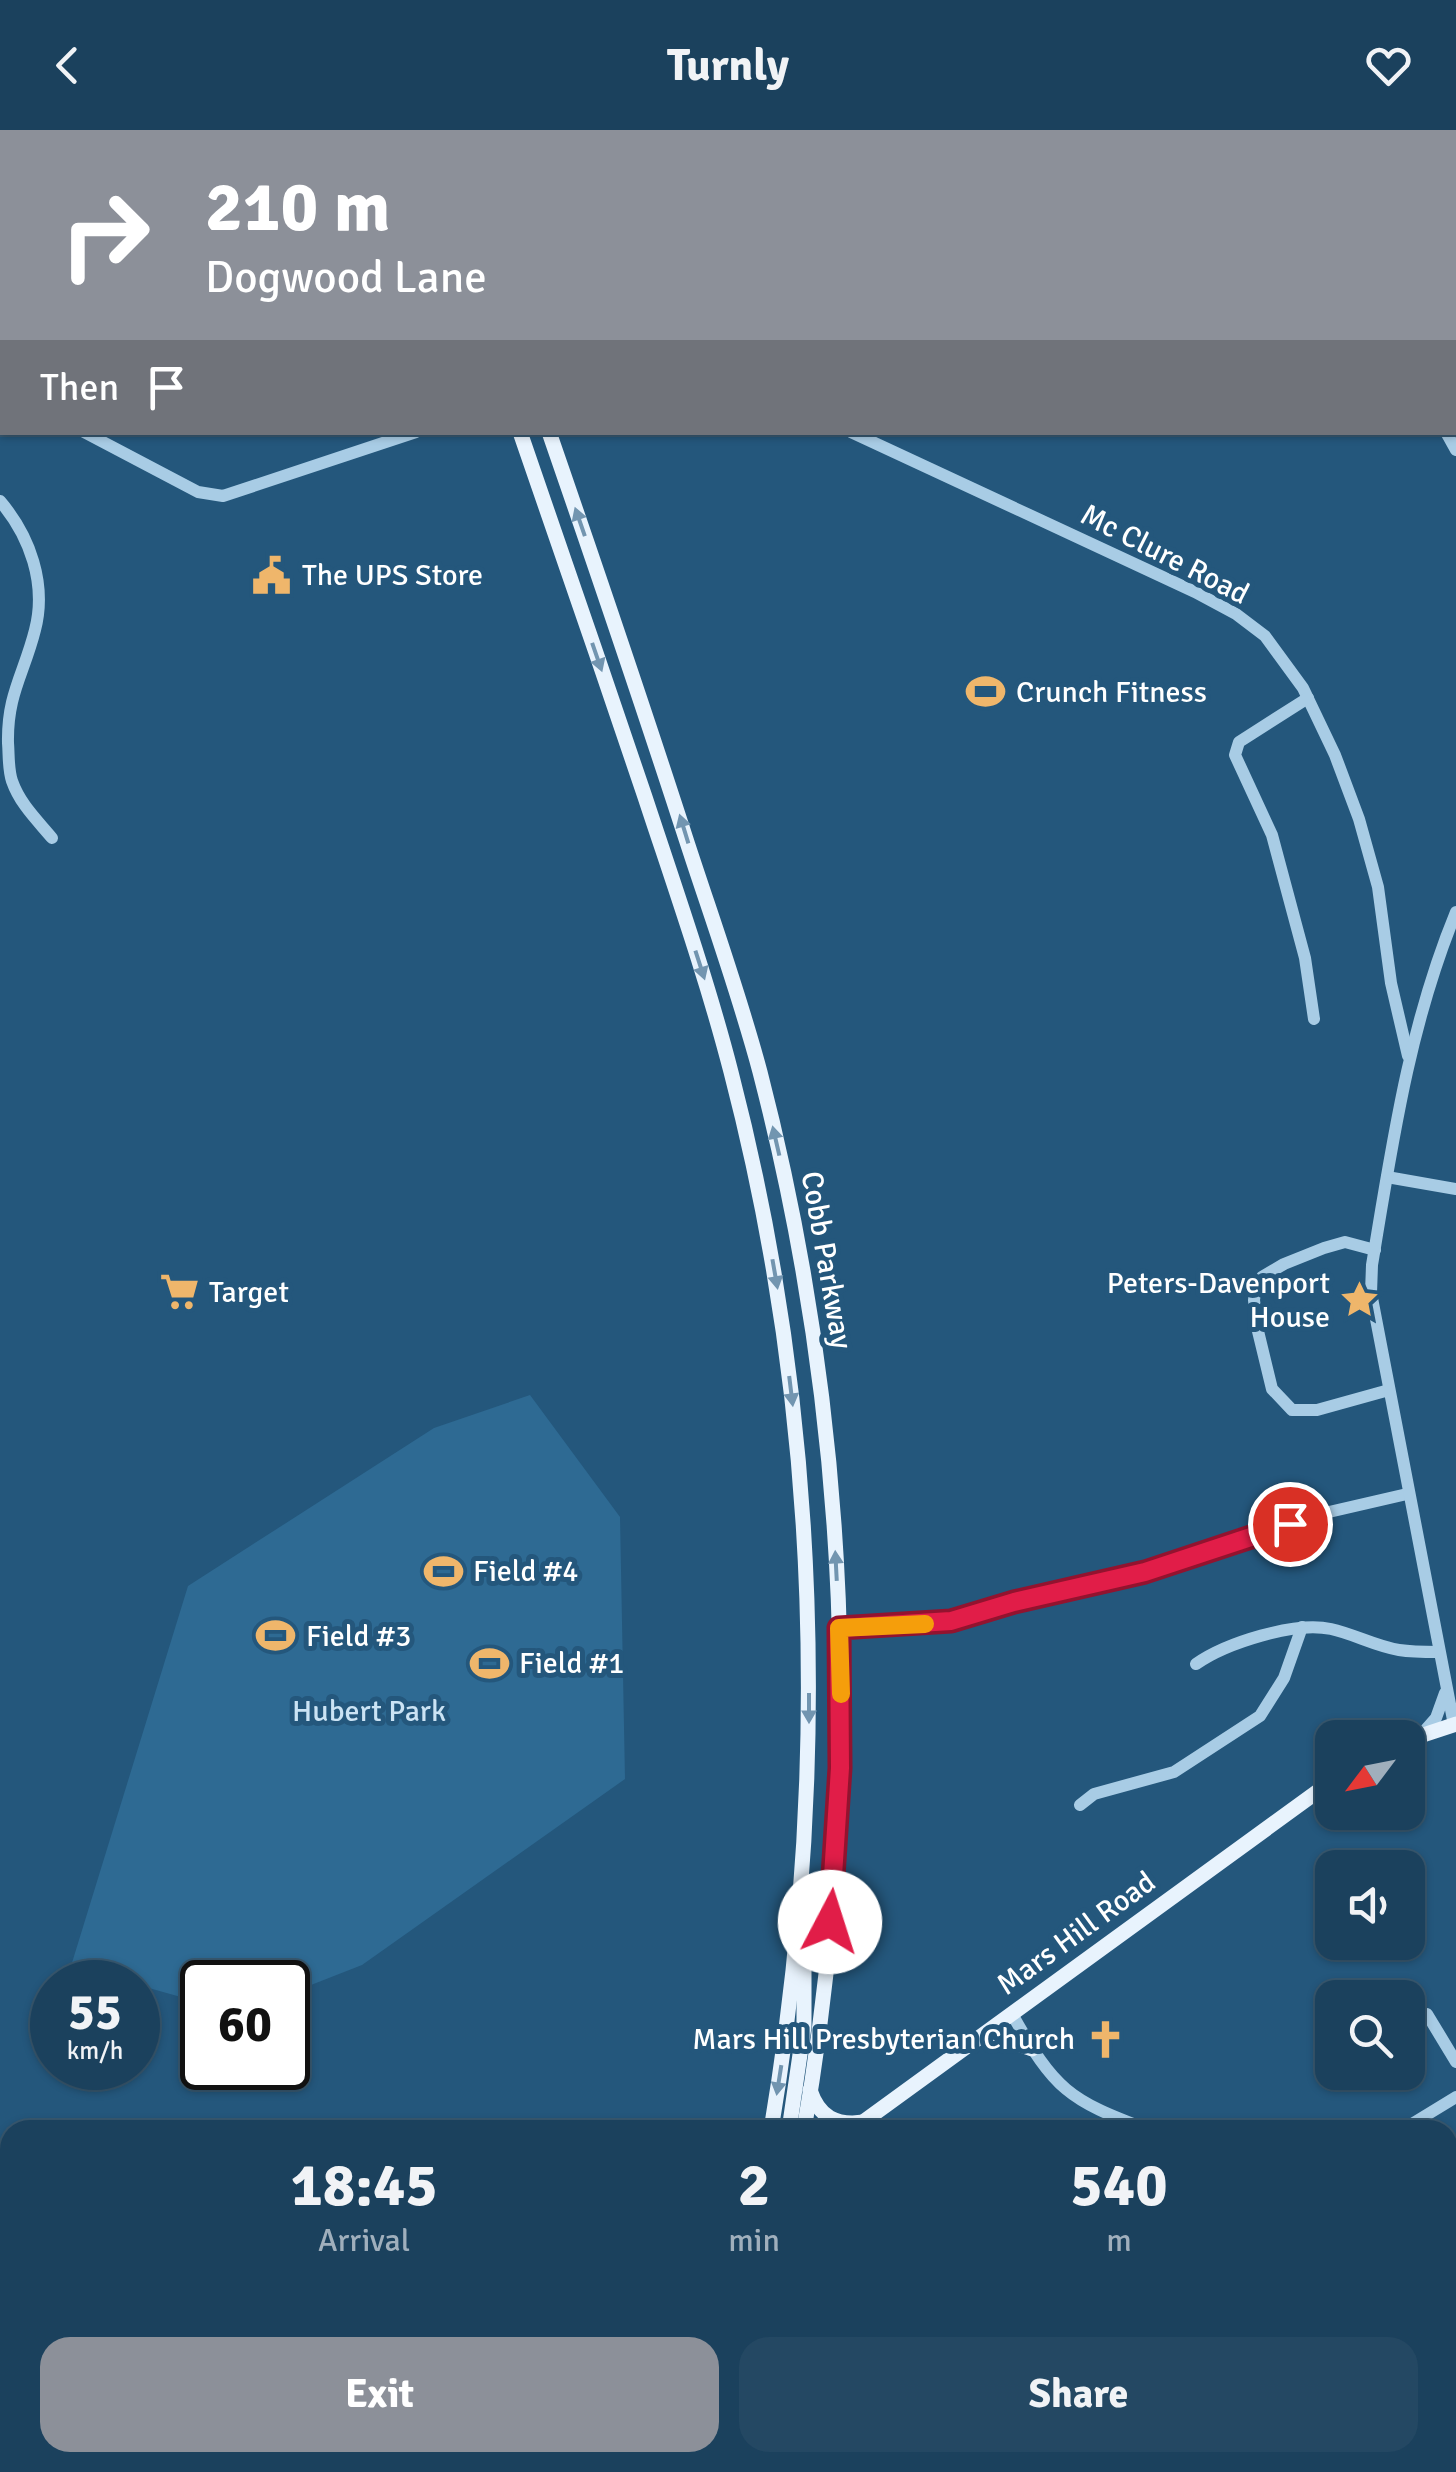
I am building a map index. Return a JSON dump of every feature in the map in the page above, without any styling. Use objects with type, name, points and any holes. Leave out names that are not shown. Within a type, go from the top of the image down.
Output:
[{"type":"main road","name":"Cobb Parkway","points":[[521,435],[704,975],[732,1075],[769,1241],[796,1424],[808,1596],[809,1748],[800,1905],[773,2120]]},
{"type":"main road","name":"Cobb Parkway","points":[[550,435],[745,1018],[802,1260],[832,1490],[839,1628],[838,1826],[824,1981],[805,2120]]},
{"type":"main road","points":[[1425,1734],[1455,1724]]},
{"type":"main road","name":"Mars Hill Road","points":[[866,2120],[1315,1793]]},
{"type":"main road","points":[[790,2120],[804,2014],[800,1905]]},
{"type":"main road","points":[[980,2038],[999,2036],[1032,2050]]},
{"type":"main road","points":[[810,2089],[825,2116],[836,2120]]},
{"type":"street","points":[[90,435],[198,492],[223,496],[407,435]]},
{"type":"street","name":"Mc Clure Road","points":[[857,435],[1236,614],[1264,636],[1308,698],[1336,755],[1364,836],[1378,887],[1391,984],[1408,1056]]},
{"type":"street","points":[[0,500],[26,541],[37,573],[40,602],[35,631],[8,714],[11,778],[22,802],[52,838]]},
{"type":"street","points":[[1308,698],[1239,742],[1235,755],[1272,835],[1306,958],[1314,1019]]},
{"type":"street","points":[[1455,1724],[1407,1494],[1371,1293],[1408,1056],[1435,962],[1456,912]]},
{"type":"street","points":[[1387,1176],[1456,1190]]},
{"type":"street","points":[[1375,1250],[1345,1242],[1284,1264],[1262,1278],[1254,1300],[1272,1389],[1292,1410],[1305,1411],[1389,1390]]},
{"type":"street","points":[[839,1628],[951,1621],[1145,1572],[1316,1515],[1407,1494]]},
{"type":"street","points":[[1196,1664],[1211,1654],[1302,1627],[1328,1628],[1401,1650],[1438,1652]]},
{"type":"street","points":[[1080,1806],[1094,1794],[1174,1772],[1260,1716],[1284,1678],[1302,1627]]},
{"type":"street","points":[[1425,1726],[1440,1710],[1446,1685]]},
{"type":"street","points":[[1012,2014],[1054,2080],[1072,2097],[1122,2120]]},
{"type":"street","points":[[1427,2014],[1456,2062]]},
{"type":"street","points":[[1418,2120],[1456,2097]]},
{"type":"green space","name":"Hubert Park","points":[[530,1395],[620,1517],[625,1779],[362,1965],[310,1985],[310,1960],[180,1960],[180,1997],[160,1991],[160,1960],[73,1960],[188,1586],[434,1428]]},
{"type":"slow traffic","points":[[841,1694],[839,1628],[925,1624]]},
{"type":"place","name":"The UPS Store","points":[[272,575]]},
{"type":"place","name":"Crunch Fitness","points":[[986,692]]},
{"type":"place","name":"Target","points":[[179,1292]]},
{"type":"place","name":"Peters-Davenport House","points":[[1360,1300]]},
{"type":"place","name":"Field #4","points":[[443,1571]]},
{"type":"place","name":"Field #3","points":[[276,1636]]},
{"type":"place","name":"Field #1","points":[[489,1663]]},
{"type":"place","name":"Mars Hill Presbyterian Church","points":[[1105,2039]]},
{"type":"route","points":[[830,1922],[840,1768],[839,1628],[951,1621],[1145,1572],[1290,1524]]}]
